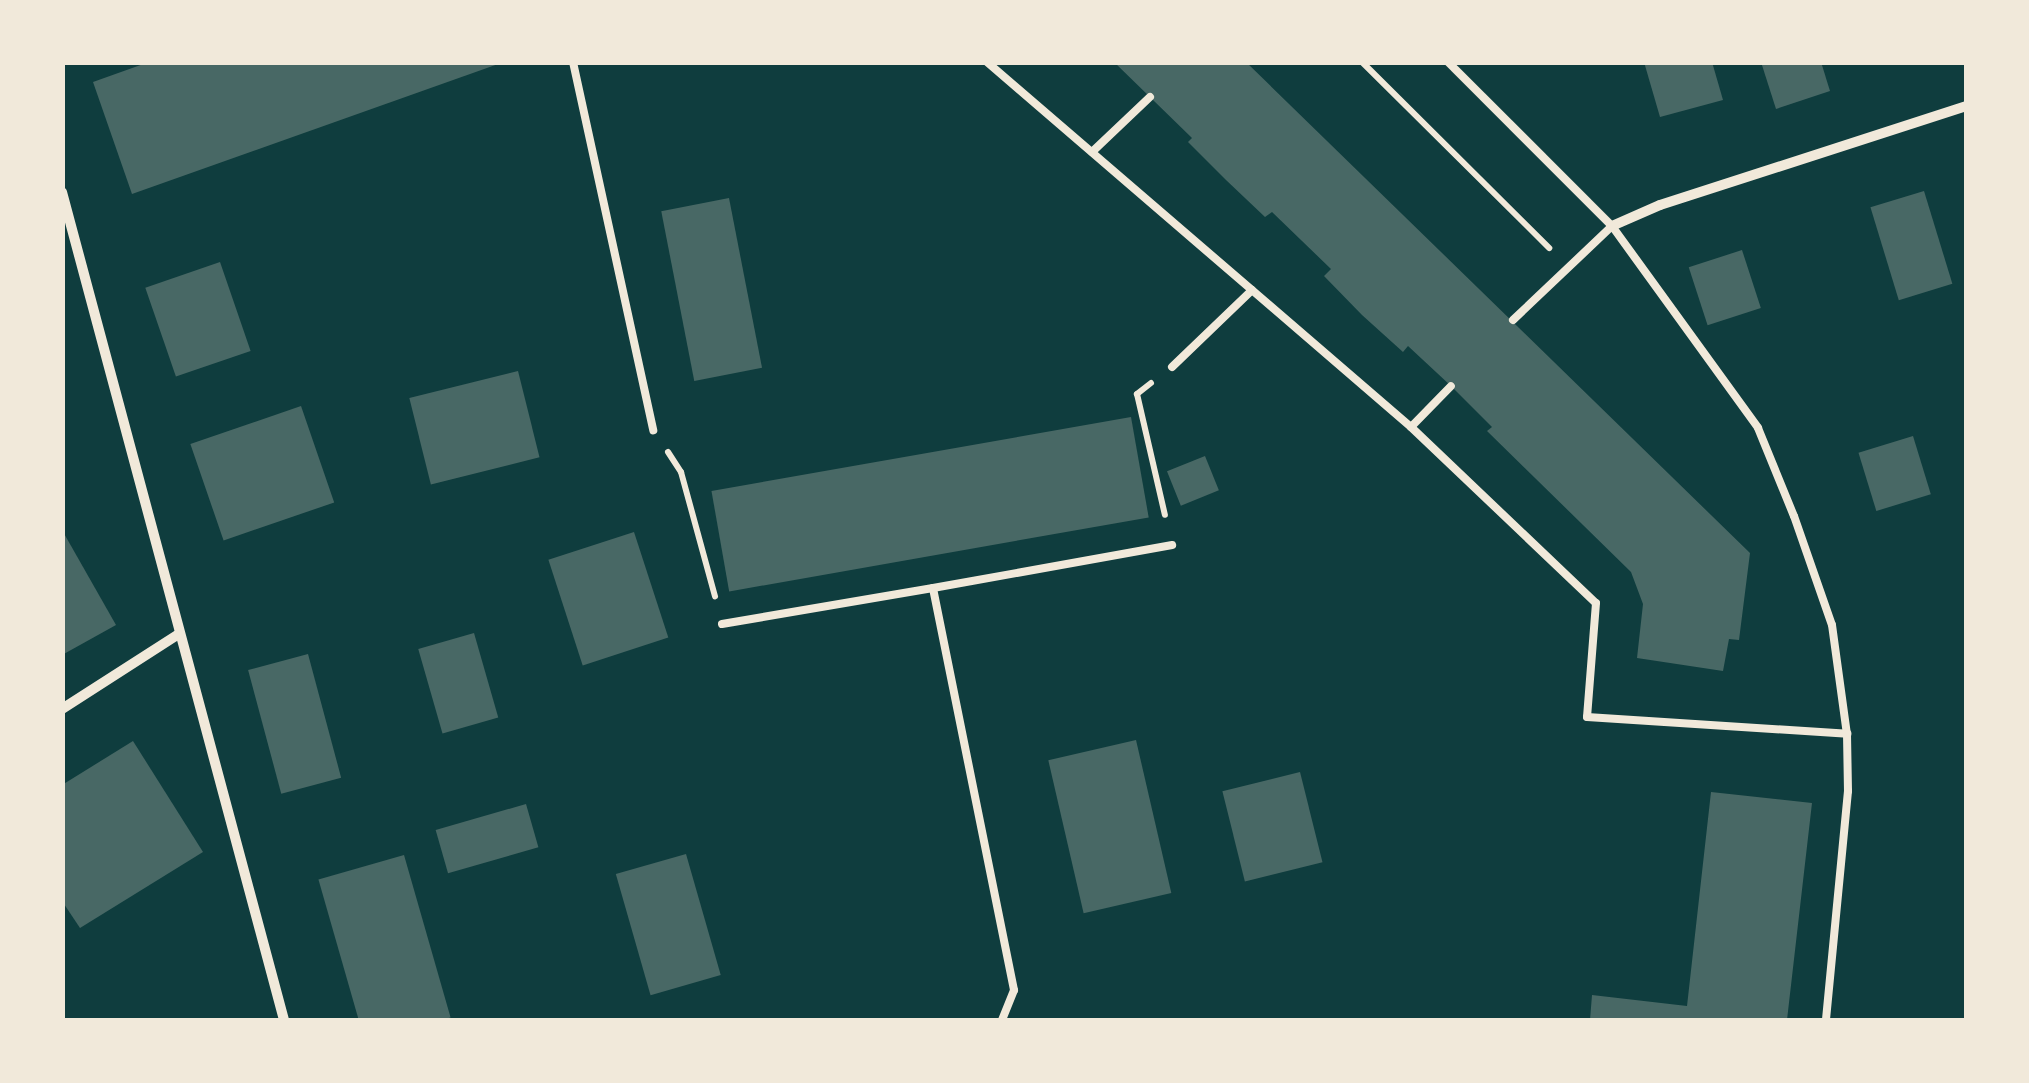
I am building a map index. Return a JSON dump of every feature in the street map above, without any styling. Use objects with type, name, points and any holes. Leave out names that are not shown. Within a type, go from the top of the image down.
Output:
[{"type":"street","points":[[1612,226],[1660,206],[1966,106]]},
{"type":"street","points":[[62,192],[284,1020]]},
{"type":"street","points":[[62,709],[179,634]]},
{"type":"lane","points":[[573,62],[653,430]]},
{"type":"lane","points":[[987,62],[1411,427],[1596,603],[1587,717],[1848,734]]},
{"type":"lane","points":[[1448,62],[1612,226],[1758,428],[1832,626],[1848,734],[1848,791],[1826,1020]]},
{"type":"lane","points":[[1092,152],[1150,97]]},
{"type":"lane","points":[[1513,320],[1612,226]]},
{"type":"lane","points":[[1172,366],[1252,290]]},
{"type":"lane","points":[[1411,427],[1452,386]]},
{"type":"lane","points":[[722,624],[1172,545]]},
{"type":"lane","points":[[933,588],[1014,990],[1002,1020]]},
{"type":"path","points":[[1362,62],[1568,267]]},
{"type":"path","points":[[1172,366],[1137,394],[1172,545]]},
{"type":"path","points":[[681,472],[722,624]]},
{"type":"building","points":[[149,62],[501,63],[132,194],[93,82]]},
{"type":"building","points":[[1114,62],[1246,62],[1750,553],[1739,640],[1729,639],[1723,671],[1637,658],[1643,604],[1631,572],[1487,431],[1492,427],[1451,386],[1408,346],[1403,352],[1362,315],[1324,276],[1331,269],[1272,212],[1265,217],[1226,180],[1188,142],[1192,138]]},
{"type":"building","points":[[1644,62],[1712,62],[1723,100],[1660,117]]},
{"type":"building","points":[[1761,62],[1821,62],[1830,91],[1776,109]]},
{"type":"building","points":[[1924,191],[1952,284],[1899,300],[1870,207]]},
{"type":"building","points":[[729,198],[762,368],[694,381],[661,211]]},
{"type":"building","points":[[1742,250],[1761,308],[1708,325],[1689,267]]},
{"type":"building","points":[[220,262],[251,351],[176,377],[145,288]]},
{"type":"building","points":[[518,371],[540,457],[431,484],[409,398]]},
{"type":"building","points":[[301,406],[334,502],[224,541],[190,444]]},
{"type":"building","points":[[1131,417],[1149,517],[729,591],[711,491]]},
{"type":"building","points":[[1913,436],[1931,494],[1876,511],[1858,453]]},
{"type":"building","points":[[1205,456],[1219,490],[1181,506],[1167,471]]},
{"type":"building","points":[[62,530],[116,625],[62,655]]},
{"type":"building","points":[[634,532],[668,638],[583,665],[548,560]]},
{"type":"building","points":[[474,633],[498,718],[443,734],[418,649]]},
{"type":"building","points":[[308,654],[341,778],[281,794],[248,670]]},
{"type":"building","points":[[1136,740],[1171,893],[1084,913],[1048,760]]},
{"type":"building","points":[[133,741],[203,852],[80,928],[62,901],[62,785]]},
{"type":"building","points":[[1300,772],[1322,862],[1245,882],[1222,791]]},
{"type":"building","points":[[1711,792],[1812,803],[1787,1020],[1590,1020],[1592,995],[1687,1006]]},
{"type":"building","points":[[526,804],[538,847],[448,873],[436,830]]},
{"type":"building","points":[[686,854],[721,975],[651,995],[616,874]]},
{"type":"building","points":[[404,855],[451,1017],[359,1020],[318,880]]}]
